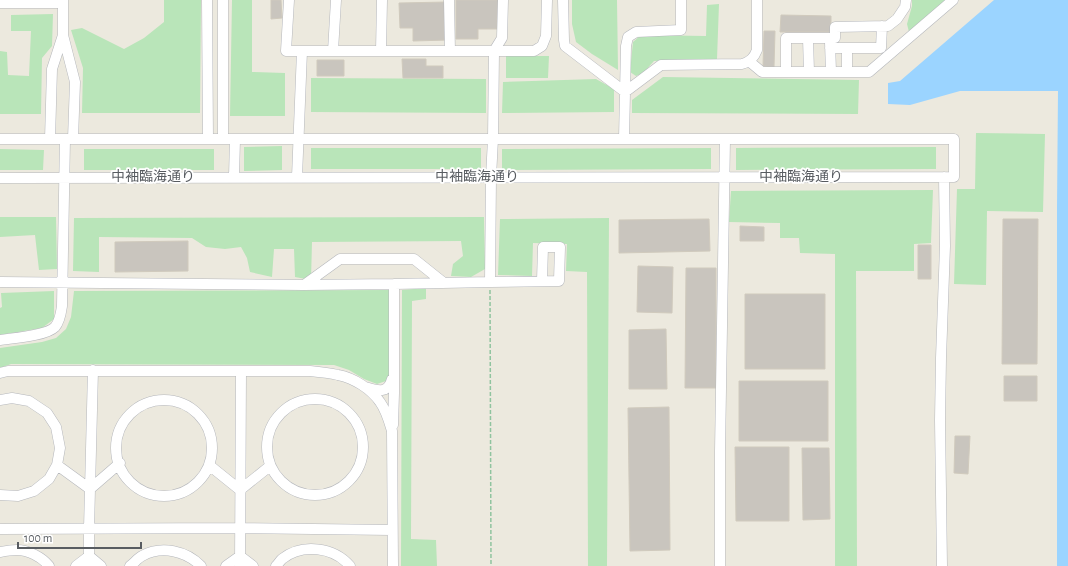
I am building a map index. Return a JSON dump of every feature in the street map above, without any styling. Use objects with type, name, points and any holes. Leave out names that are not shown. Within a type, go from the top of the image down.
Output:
[{"type":"street","points":[[207,0],[208,139]]},
{"type":"street","points":[[223,0],[223,139]]},
{"type":"street","points":[[289,0],[286,51],[534,51],[542,46],[546,36],[547,0]]},
{"type":"street","points":[[333,51],[336,0]]},
{"type":"street","points":[[381,51],[382,0]]},
{"type":"street","points":[[449,0],[450,51]]},
{"type":"street","points":[[490,282],[494,51],[502,38],[504,0]]},
{"type":"street","points":[[564,0],[565,46],[625,92]]},
{"type":"street","points":[[624,139],[626,46],[628,37],[636,32],[681,30],[681,0]]},
{"type":"street","points":[[625,92],[661,65],[742,64],[750,62],[755,56],[757,50],[757,0]]},
{"type":"street","points":[[831,72],[830,43],[835,38],[835,27],[888,26],[897,18],[905,7],[906,0]]},
{"type":"street","points":[[750,62],[762,72],[870,72],[953,0]]},
{"type":"street","points":[[0,4],[63,1],[63,35],[75,82],[64,178],[62,306],[60,317],[55,326],[47,331],[0,340]]},
{"type":"street","points":[[786,72],[786,38],[808,38],[847,48],[881,48],[882,26]]},
{"type":"street","points":[[50,139],[52,69],[63,35]]},
{"type":"street","points":[[808,38],[809,72]]},
{"type":"street","points":[[846,72],[847,48]]},
{"type":"street","points":[[297,177],[302,51]]},
{"type":"street","points":[[0,139],[954,139],[949,177],[941,358],[940,420],[942,566]]},
{"type":"street","points":[[234,177],[235,139]]},
{"type":"street","points":[[720,566],[725,139]]},
{"type":"street","name":"中袖臨海通り","points":[[0,178],[949,177]]},
{"type":"street","points":[[304,285],[340,259],[414,259],[444,283]]},
{"type":"street","points":[[0,282],[304,285],[542,281]]},
{"type":"street","points":[[393,566],[392,431],[394,375],[394,284]]},
{"type":"street","points":[[0,373],[8,371],[93,370],[310,370],[340,375],[354,380],[365,387],[380,402],[388,416],[392,431]]},
{"type":"street","points":[[89,561],[93,370]]},
{"type":"street","points":[[240,561],[241,371]]},
{"type":"street","points":[[365,387],[381,391],[387,389],[391,384],[394,375]]},
{"type":"street","points":[[0,400],[12,398],[29,402],[47,413],[56,427],[60,448],[57,464],[49,479],[34,491],[18,496],[0,495]]},
{"type":"street","points":[[308,398],[325,399],[341,406],[350,413],[360,427],[363,451],[359,467],[348,482],[334,491],[319,495],[296,491],[282,482],[270,466],[266,450],[268,433],[276,418],[292,404],[308,398]]},
{"type":"street","points":[[171,400],[184,404],[199,415],[211,436],[212,458],[205,474],[190,489],[169,496],[152,495],[141,491],[123,474],[120,463],[116,451],[118,435],[123,423],[135,410],[154,401],[171,400]]},
{"type":"street","points":[[90,489],[120,463]]},
{"type":"street","points":[[57,464],[90,489]]},
{"type":"street","points":[[209,465],[240,490]]},
{"type":"street","points":[[240,490],[270,466]]},
{"type":"street","points":[[0,529],[239,528],[392,530]]},
{"type":"street","points":[[276,566],[282,559],[295,552],[313,548],[335,554],[350,566]]},
{"type":"street","points":[[0,552],[17,550],[32,553],[46,562],[49,566]]},
{"type":"street","points":[[130,566],[148,553],[165,550],[174,551],[189,556],[201,566]]},
{"type":"street","points":[[76,566],[89,561],[101,566]]},
{"type":"street","points":[[226,566],[240,561],[253,566]]},
{"type":"path","points":[[490,282],[491,566]]},
{"type":"green space","points":[[164,0],[201,0],[200,113],[82,113],[83,68],[71,30],[82,28],[124,49],[144,38],[164,22]]},
{"type":"green space","points":[[232,0],[252,0],[252,72],[285,73],[285,116],[230,116]]},
{"type":"green space","points":[[572,0],[617,0],[618,70],[576,42],[572,24]]},
{"type":"green space","points":[[912,0],[947,0],[909,32],[907,24],[912,6]]},
{"type":"green space","points":[[719,4],[717,59],[654,61],[643,73],[636,76],[630,72],[633,42],[641,35],[706,36],[707,5]]},
{"type":"green space","points":[[53,14],[52,46],[42,58],[41,114],[0,114],[0,51],[7,52],[8,75],[29,76],[31,31],[11,31],[11,15]]},
{"type":"green space","points":[[506,56],[549,56],[548,78],[506,78]]},
{"type":"green space","points":[[663,77],[859,80],[858,114],[632,113],[632,100]]},
{"type":"green space","points":[[311,78],[486,79],[486,113],[311,112]]},
{"type":"green space","points":[[596,79],[614,89],[614,112],[502,113],[503,82]]},
{"type":"green space","points":[[976,133],[1045,134],[1043,212],[987,211],[986,285],[954,284],[957,189],[975,189]]},
{"type":"green space","points":[[282,146],[282,170],[244,171],[244,147]]},
{"type":"green space","points":[[936,147],[936,169],[736,170],[736,148]]},
{"type":"green space","points":[[311,148],[481,148],[481,169],[311,169]]},
{"type":"green space","points":[[711,148],[711,169],[502,170],[502,149]]},
{"type":"green space","points":[[0,149],[44,150],[43,170],[0,170]]},
{"type":"green space","points":[[84,149],[214,149],[214,170],[84,170]]},
{"type":"green space","points":[[933,190],[931,243],[914,244],[914,271],[856,271],[857,566],[835,566],[835,254],[800,253],[799,238],[780,238],[780,223],[729,222],[731,191]]},
{"type":"green space","points":[[0,217],[56,217],[57,269],[39,270],[35,235],[0,237]]},
{"type":"green space","points":[[484,217],[485,269],[471,277],[451,276],[453,264],[463,256],[461,241],[312,242],[311,280],[295,277],[294,249],[274,249],[272,277],[250,272],[247,258],[241,247],[225,249],[206,247],[192,238],[99,237],[99,272],[73,271],[74,218]]},
{"type":"green space","points":[[609,218],[607,566],[588,566],[587,272],[566,271],[567,244],[533,243],[532,276],[498,275],[500,219]]},
{"type":"green space","points":[[426,288],[426,299],[412,301],[411,539],[436,540],[437,566],[401,566],[402,290]]},
{"type":"green space","points":[[389,290],[389,380],[377,384],[364,379],[349,370],[334,365],[11,364],[0,368],[0,348],[42,342],[56,338],[66,329],[71,317],[74,291]]},
{"type":"green space","points":[[54,291],[54,319],[42,328],[0,335],[0,308],[2,307],[1,293]]},
{"type":"water","points":[[994,0],[1068,0],[1068,566],[1057,566],[1058,91],[960,91],[910,105],[888,104],[888,83],[900,81]]},
{"type":"building","points":[[271,0],[281,0],[282,18],[271,19]]},
{"type":"building","points":[[456,0],[498,0],[497,29],[478,29],[478,39],[456,39]]},
{"type":"building","points":[[447,2],[448,40],[413,41],[413,28],[400,28],[399,3]]},
{"type":"building","points":[[781,15],[831,16],[831,32],[780,32]]},
{"type":"building","points":[[764,31],[775,31],[774,67],[763,66]]},
{"type":"building","points":[[402,59],[426,59],[426,66],[443,66],[443,78],[403,78]]},
{"type":"building","points":[[317,60],[344,60],[344,76],[317,76]]},
{"type":"building","points":[[709,219],[710,251],[619,253],[619,220]]},
{"type":"building","points":[[1003,219],[1038,219],[1037,364],[1002,364]]},
{"type":"building","points":[[740,226],[764,227],[764,241],[740,241]]},
{"type":"building","points":[[188,241],[188,271],[115,272],[115,242]]},
{"type":"building","points":[[918,245],[931,245],[931,279],[918,279]]},
{"type":"building","points":[[638,266],[673,267],[672,313],[637,312]]},
{"type":"building","points":[[686,268],[716,268],[716,388],[685,388]]},
{"type":"building","points":[[745,294],[825,294],[825,369],[745,369]]},
{"type":"building","points":[[666,329],[667,389],[629,389],[629,330]]},
{"type":"building","points":[[1004,376],[1037,376],[1037,401],[1004,401]]},
{"type":"building","points":[[739,381],[828,381],[828,441],[739,441]]},
{"type":"building","points":[[669,407],[670,550],[630,551],[628,408]]},
{"type":"building","points":[[955,436],[970,436],[968,474],[954,473]]},
{"type":"building","points":[[735,447],[789,447],[789,521],[736,521]]},
{"type":"building","points":[[802,448],[829,448],[830,519],[803,520]]}]
